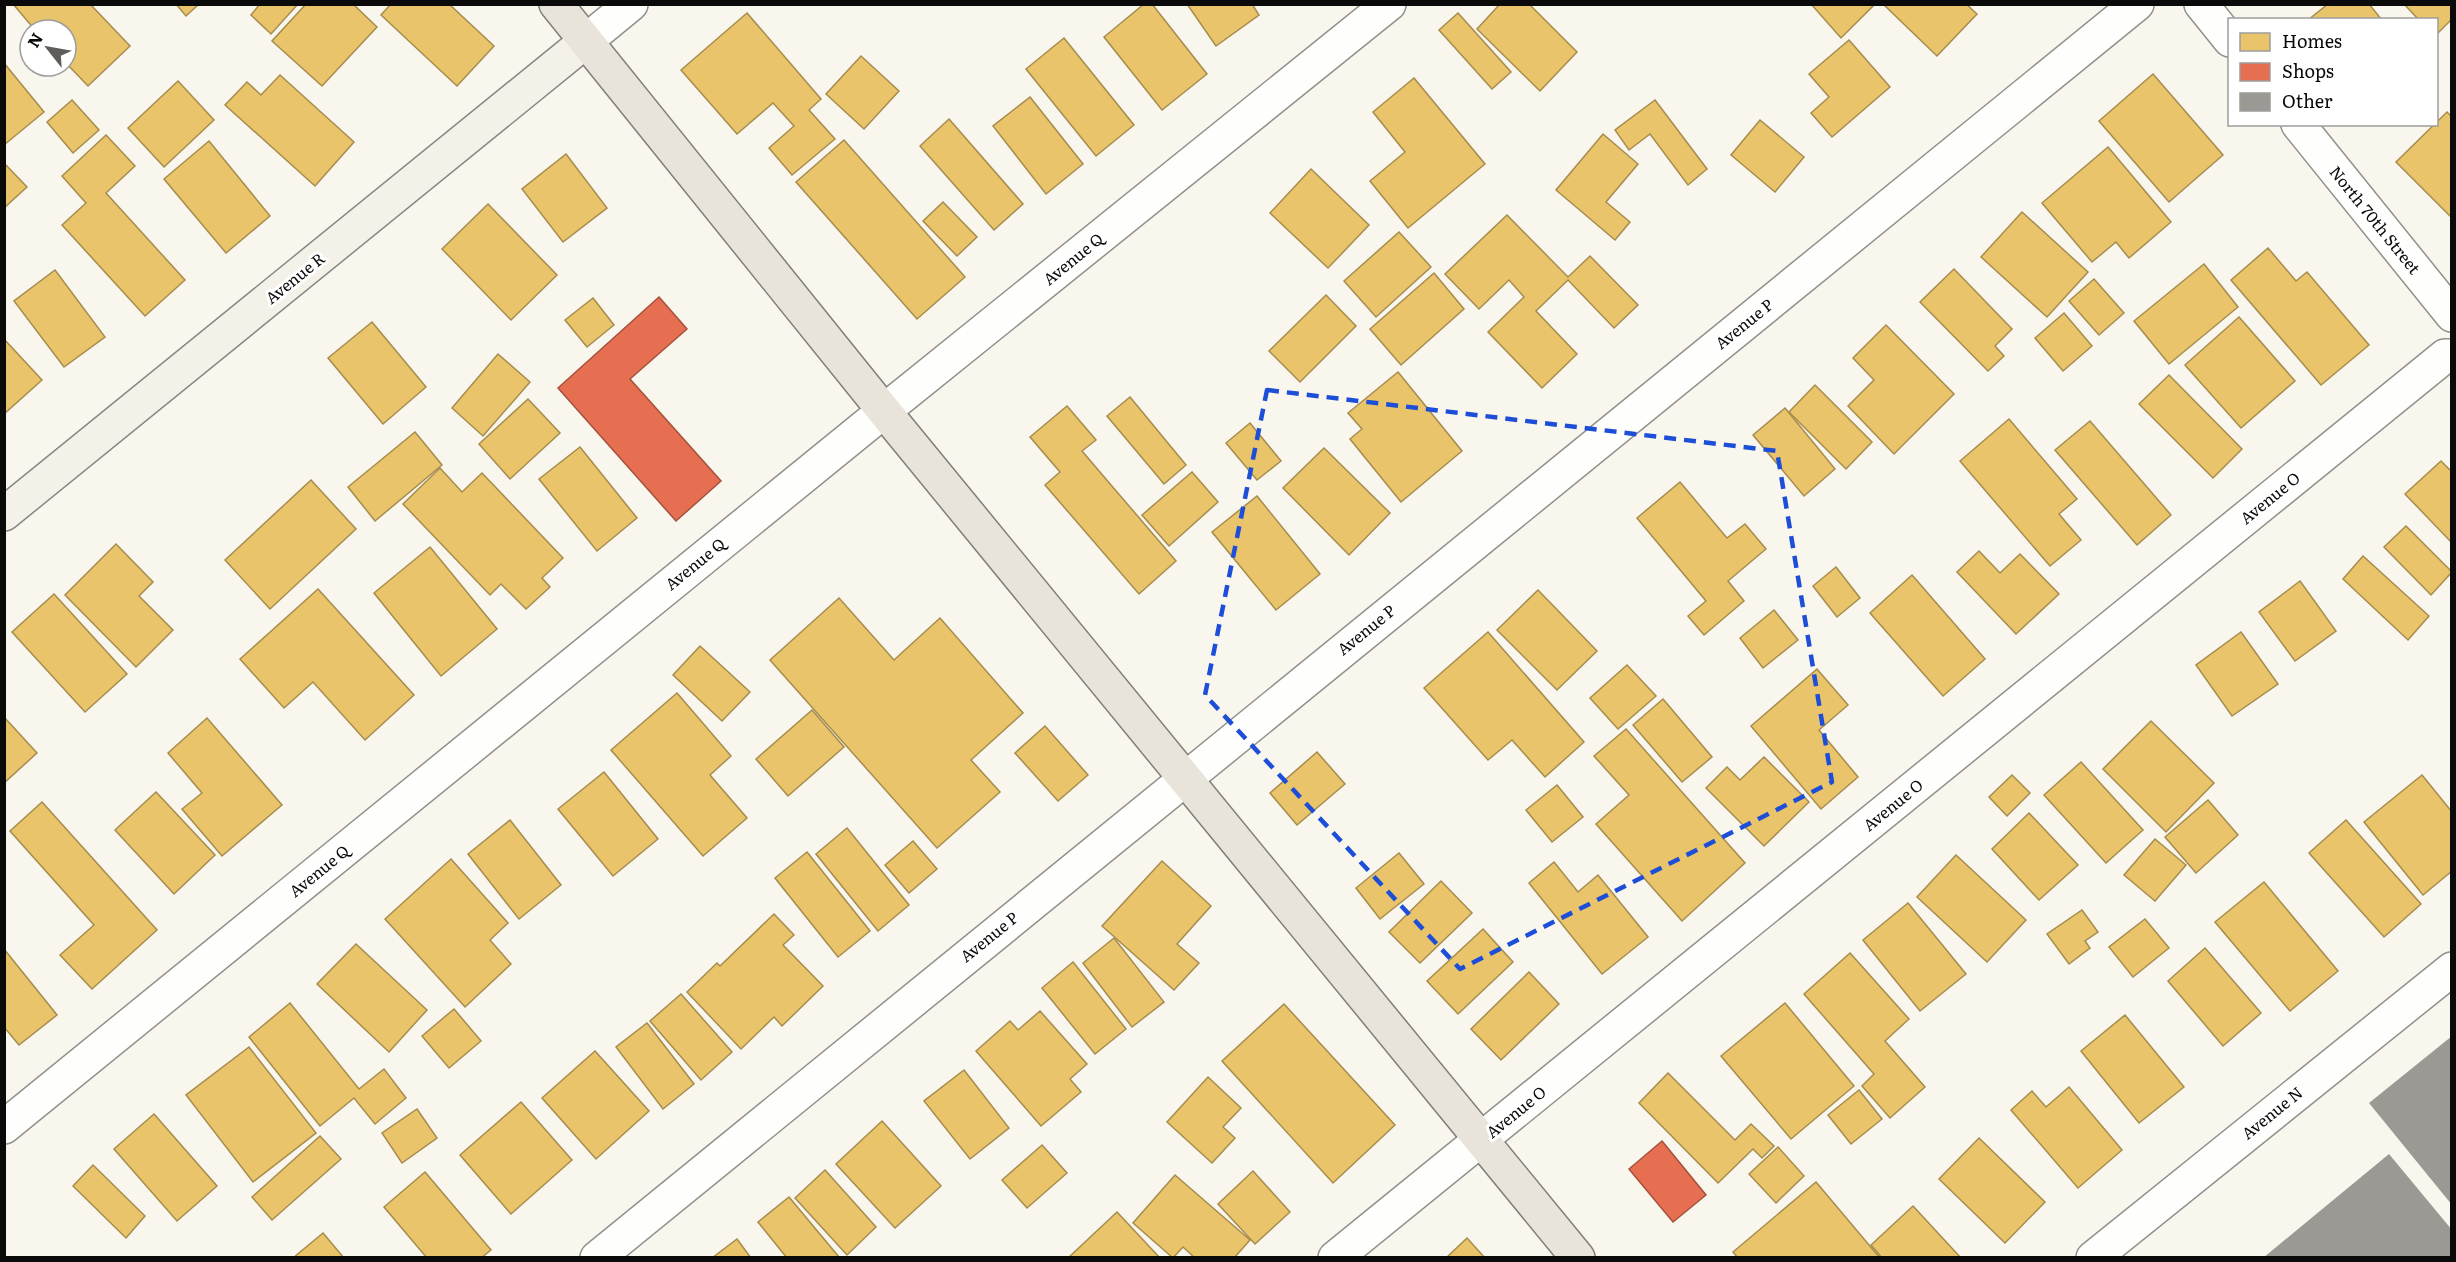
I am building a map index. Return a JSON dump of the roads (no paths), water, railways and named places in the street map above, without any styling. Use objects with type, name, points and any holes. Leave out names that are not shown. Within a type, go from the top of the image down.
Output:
[{"type":"main road","points":[[556,4],[884,411],[1578,1257]]},
{"type":"street","points":[[586,41],[631,4]]},
{"type":"street","name":"Avenue Q","points":[[4,1128],[884,411],[1389,4]]},
{"type":"street","name":"Avenue P","points":[[597,1257],[2137,4]]},
{"type":"street","points":[[2201,4],[2228,39]]},
{"type":"street","name":"Avenue R","points":[[4,514],[586,41]]},
{"type":"street","name":"North 70th Street","points":[[2300,126],[2451,315]]},
{"type":"street","name":"Avenue O","points":[[1335,1257],[2445,357],[2451,356]]},
{"type":"street","name":"Avenue N","points":[[2093,1257],[2451,969]]}]
